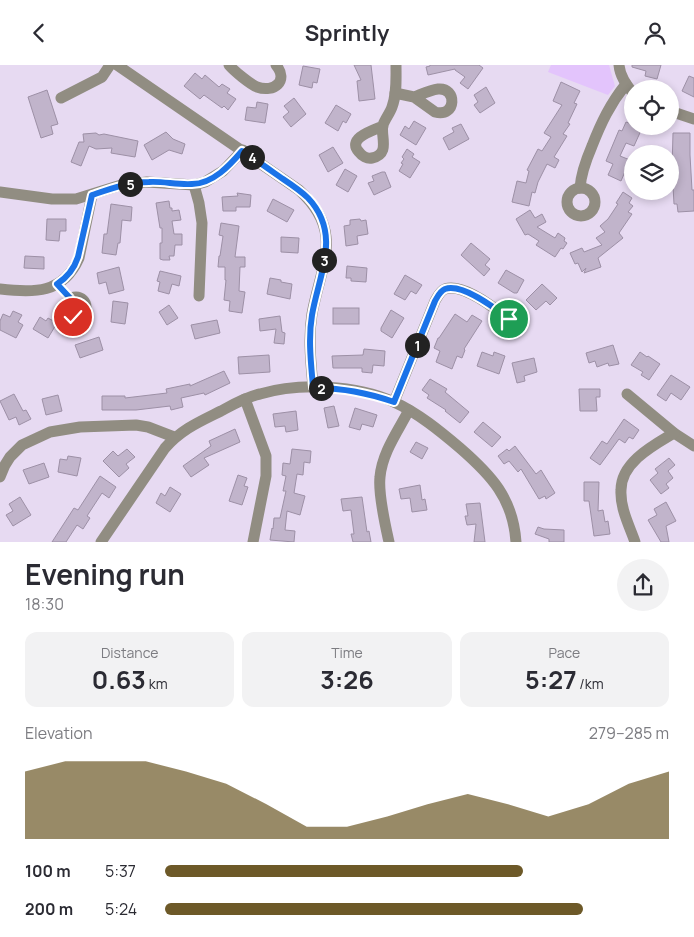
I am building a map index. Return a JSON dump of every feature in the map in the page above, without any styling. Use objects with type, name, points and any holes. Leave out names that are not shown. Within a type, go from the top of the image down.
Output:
[{"type":"street","points":[[60,97],[102,77],[110,65]]},
{"type":"street","points":[[117,65],[299,190],[308,198],[321,217],[325,228],[326,253],[312,315],[309,346],[313,387]]},
{"type":"street","points":[[229,65],[256,87],[268,89],[277,86],[280,81],[280,70],[276,65]]},
{"type":"street","points":[[383,126],[392,108],[396,93],[396,65]]},
{"type":"street","points":[[619,65],[625,80]]},
{"type":"street","points":[[396,93],[414,97]]},
{"type":"street","points":[[580,188],[583,169],[609,107],[624,93]]},
{"type":"street","points":[[679,114],[694,119]]},
{"type":"street","points":[[0,192],[64,200],[92,195],[118,186],[147,182],[194,185],[205,182],[223,171],[242,151]]},
{"type":"street","points":[[194,185],[202,223],[199,296]]},
{"type":"street","points":[[0,289],[15,291],[42,290],[64,279],[75,265],[78,257],[92,195]]},
{"type":"street","points":[[57,284],[70,298]]},
{"type":"street","points":[[394,402],[438,294],[442,291],[450,288],[462,290],[497,309],[509,319]]},
{"type":"street","points":[[101,542],[174,437],[186,429],[258,394],[275,390],[313,387],[333,388],[372,395],[394,402],[430,424],[490,475],[507,501],[516,542]]},
{"type":"street","points":[[627,394],[674,433],[694,446]]},
{"type":"street","points":[[245,399],[266,456],[266,476],[253,542]]},
{"type":"street","points":[[388,542],[379,479],[382,464],[389,447],[409,410]]},
{"type":"street","points":[[0,477],[10,457],[22,445],[50,433],[98,425],[136,425],[148,427],[174,437]]},
{"type":"street","points":[[635,542],[622,502],[622,480],[626,471],[640,456],[674,433]]},
{"type":"shaded area","points":[[551,65],[609,65],[615,86],[608,95],[548,72]]},
{"type":"building","points":[[354,65],[371,65],[375,99],[359,101],[357,81],[361,80]]},
{"type":"building","points":[[430,65],[479,65],[483,68],[468,89],[460,83],[465,77],[455,69],[428,75],[426,67]]},
{"type":"building","points":[[632,65],[661,65],[657,79],[645,76],[646,71],[632,67]]},
{"type":"building","points":[[303,66],[320,69],[317,83],[313,82],[312,88],[299,85]]},
{"type":"building","points":[[195,73],[202,79],[205,75],[219,87],[222,84],[230,89],[227,93],[236,99],[228,110],[204,95],[200,99],[184,86]]},
{"type":"building","points":[[689,76],[694,78],[694,97],[682,91]]},
{"type":"building","points":[[561,82],[580,91],[574,103],[577,104],[568,123],[570,124],[563,134],[567,136],[554,157],[559,160],[555,168],[547,164],[535,193],[532,192],[529,206],[512,202],[517,181],[526,183],[529,171],[527,170],[538,149],[542,151],[551,137],[544,133],[562,105],[553,101]]},
{"type":"building","points":[[486,87],[495,103],[480,113],[474,105],[478,102],[474,95]]},
{"type":"building","points":[[47,90],[58,124],[51,126],[53,134],[41,138],[28,97]]},
{"type":"building","points":[[294,98],[306,114],[291,127],[283,117],[289,112],[284,106]]},
{"type":"building","points":[[257,102],[268,104],[265,123],[245,120],[247,107],[256,108]]},
{"type":"building","points":[[336,105],[351,114],[346,123],[343,121],[338,131],[325,123]]},
{"type":"building","points":[[414,121],[426,128],[416,145],[400,135],[405,126],[409,129]]},
{"type":"building","points":[[461,124],[469,139],[449,150],[443,138],[454,132],[452,128]]},
{"type":"building","points":[[624,126],[624,135],[639,135],[634,145],[626,143],[624,145],[620,156],[624,158],[624,174],[621,181],[608,175],[613,164],[606,161],[619,130],[622,131]]},
{"type":"building","points":[[166,132],[173,139],[185,144],[182,154],[169,150],[152,160],[144,145]]},
{"type":"building","points":[[96,133],[138,141],[135,157],[111,153],[112,148],[96,149],[89,146],[81,166],[71,162],[79,142],[84,142],[83,134]]},
{"type":"building","points":[[690,133],[694,211],[678,212],[677,204],[674,204],[674,200],[679,200],[679,145],[673,145],[673,135]]},
{"type":"building","points":[[333,147],[343,163],[328,172],[319,155]]},
{"type":"building","points":[[407,149],[414,154],[412,157],[420,162],[410,178],[399,171],[403,164],[401,163],[404,159],[402,157]]},
{"type":"building","points":[[345,169],[357,176],[348,192],[336,185]]},
{"type":"building","points":[[385,172],[391,187],[374,195],[368,183],[374,181],[372,176]]},
{"type":"building","points":[[623,192],[624,200],[631,200],[629,203],[633,206],[628,212],[632,214],[619,233],[623,238],[598,258],[601,267],[584,273],[586,268],[582,272],[578,263],[575,264],[570,253],[582,248],[584,252],[602,245],[596,238],[605,232],[600,226],[608,219],[618,204],[616,203]]},
{"type":"building","points":[[237,193],[251,195],[250,207],[236,207],[236,211],[223,211],[222,197],[238,196]]},
{"type":"building","points":[[273,199],[294,210],[287,222],[267,211]]},
{"type":"building","points":[[169,201],[172,211],[179,210],[181,220],[172,221],[174,234],[182,234],[182,245],[175,245],[174,256],[169,256],[170,260],[163,260],[160,259],[162,228],[160,228],[156,203]]},
{"type":"building","points":[[111,204],[132,207],[131,221],[122,220],[120,243],[118,243],[116,255],[102,253]]},
{"type":"building","points":[[530,210],[535,218],[542,214],[546,222],[537,227],[555,238],[558,233],[565,238],[564,241],[567,243],[555,257],[536,245],[539,241],[528,234],[525,235],[516,219]]},
{"type":"building","points":[[47,219],[66,219],[66,231],[60,231],[59,241],[46,240]]},
{"type":"building","points":[[360,219],[361,221],[366,220],[368,234],[357,236],[358,244],[346,246],[344,226],[350,225],[350,220]]},
{"type":"building","points":[[221,223],[239,226],[235,257],[245,257],[245,267],[240,267],[239,291],[245,292],[242,313],[229,311],[230,301],[224,300],[225,267],[218,267],[223,236],[219,235]]},
{"type":"building","points":[[281,237],[299,238],[298,253],[281,252]]},
{"type":"building","points":[[471,243],[490,259],[485,265],[490,269],[484,276],[461,255]]},
{"type":"building","points":[[25,256],[44,257],[44,269],[24,268]]},
{"type":"building","points":[[347,266],[367,268],[366,282],[351,281],[351,278],[346,278]]},
{"type":"building","points":[[119,267],[124,290],[109,294],[106,282],[99,284],[97,273]]},
{"type":"building","points":[[506,270],[524,280],[517,293],[498,283]]},
{"type":"building","points":[[160,271],[181,276],[179,286],[172,284],[169,294],[158,291],[160,282],[157,281]]},
{"type":"building","points":[[405,275],[422,285],[416,294],[411,291],[405,300],[394,294]]},
{"type":"building","points":[[270,278],[292,284],[290,299],[267,294]]},
{"type":"building","points":[[542,284],[557,298],[550,305],[546,301],[536,310],[526,300]]},
{"type":"building","points":[[113,301],[128,303],[125,324],[111,322]]},
{"type":"building","points":[[169,305],[178,318],[167,325],[159,312]]},
{"type":"building","points":[[333,308],[359,308],[359,324],[333,324]]},
{"type":"building","points":[[391,310],[404,318],[392,338],[381,331]]},
{"type":"building","points":[[13,311],[22,315],[18,322],[23,325],[16,338],[0,330],[0,321],[3,314],[10,317]]},
{"type":"building","points":[[455,314],[467,322],[472,315],[482,321],[464,349],[462,358],[457,356],[452,369],[436,362],[440,351],[434,348],[438,338]]},
{"type":"building","points":[[280,316],[282,332],[285,333],[284,344],[274,343],[276,329],[260,331],[259,319]]},
{"type":"building","points":[[40,317],[46,321],[48,318],[57,323],[48,338],[33,329]]},
{"type":"building","points":[[217,320],[220,333],[195,339],[191,325]]},
{"type":"building","points":[[99,337],[103,350],[80,358],[75,345]]},
{"type":"building","points":[[613,345],[619,364],[609,366],[608,363],[597,367],[595,361],[589,363],[586,353]]},
{"type":"building","points":[[364,349],[385,351],[384,366],[373,365],[372,373],[362,372],[362,368],[333,368],[332,356],[363,355]]},
{"type":"building","points":[[482,352],[493,356],[494,352],[505,356],[499,374],[477,366]]},
{"type":"building","points":[[640,352],[660,364],[649,380],[641,375],[643,372],[631,365]]},
{"type":"building","points":[[269,355],[270,372],[239,374],[238,357]]},
{"type":"building","points":[[534,358],[537,372],[524,376],[525,381],[517,383],[512,363]]},
{"type":"building","points":[[224,371],[230,383],[205,395],[204,393],[181,398],[183,407],[171,410],[170,406],[136,410],[102,410],[102,396],[125,396],[125,398],[167,393],[166,389],[190,384],[190,386]]},
{"type":"building","points":[[671,375],[690,387],[681,400],[671,393],[666,401],[657,395]]},
{"type":"building","points":[[430,379],[447,389],[445,392],[469,412],[460,423],[446,410],[427,398],[429,395],[422,390]]},
{"type":"building","points":[[579,389],[600,389],[600,397],[596,397],[597,411],[580,411]]},
{"type":"building","points":[[14,394],[23,411],[26,410],[31,419],[19,425],[16,417],[9,420],[0,401]]},
{"type":"building","points":[[58,395],[62,411],[46,415],[42,399]]},
{"type":"building","points":[[334,406],[339,426],[328,428],[324,408]]},
{"type":"building","points":[[355,408],[377,415],[373,427],[362,424],[360,430],[349,427]]},
{"type":"building","points":[[296,411],[298,430],[286,432],[285,426],[275,427],[273,414]]},
{"type":"building","points":[[624,419],[639,430],[633,439],[629,437],[625,443],[619,439],[600,465],[590,458],[602,441],[607,444]]},
{"type":"building","points":[[483,422],[501,437],[492,447],[474,432]]},
{"type":"building","points":[[235,429],[240,442],[204,458],[209,465],[191,477],[183,466],[211,446],[209,441]]},
{"type":"building","points":[[416,442],[428,448],[422,459],[410,452]]},
{"type":"building","points":[[515,446],[536,474],[541,470],[555,493],[546,499],[545,496],[539,499],[521,469],[518,472],[509,461],[504,464],[498,456]]},
{"type":"building","points":[[127,449],[135,457],[126,464],[129,468],[119,477],[103,461],[113,451],[118,456]]},
{"type":"building","points":[[292,449],[311,451],[310,463],[304,462],[303,475],[297,474],[294,493],[305,496],[300,515],[287,511],[285,530],[295,531],[294,542],[270,540],[274,518],[280,518],[286,491],[283,491],[286,476],[282,475],[283,463],[290,464]]},
{"type":"building","points":[[68,456],[81,458],[77,476],[58,472],[60,459],[67,460]]},
{"type":"building","points":[[669,458],[675,465],[668,471],[673,478],[666,484],[669,488],[661,494],[650,480],[658,473],[655,469]]},
{"type":"building","points":[[44,463],[49,477],[29,484],[23,470]]},
{"type":"building","points":[[238,475],[247,478],[244,486],[248,487],[242,505],[229,501]]},
{"type":"building","points":[[100,476],[116,487],[109,498],[102,493],[87,516],[90,518],[83,529],[77,525],[66,542],[52,542],[74,508],[78,510]]},
{"type":"building","points":[[584,482],[599,482],[598,511],[603,510],[605,522],[608,521],[610,534],[594,536],[589,501],[584,501]]},
{"type":"building","points":[[420,485],[422,500],[425,499],[427,510],[412,512],[410,498],[401,499],[399,489]]},
{"type":"building","points":[[170,487],[181,494],[170,512],[156,503],[161,493],[165,496]]},
{"type":"building","points":[[20,497],[31,515],[13,526],[6,515],[13,511],[9,504]]},
{"type":"building","points":[[362,497],[367,532],[369,531],[371,542],[353,542],[351,510],[343,511],[341,499]]},
{"type":"building","points":[[666,502],[676,521],[666,526],[669,542],[661,542],[648,520],[657,515],[654,509]]},
{"type":"building","points":[[480,503],[485,542],[474,542],[476,524],[467,525],[465,516],[468,516],[466,504]]},
{"type":"building","points":[[538,527],[564,530],[564,542],[549,542],[549,539],[535,534]]},
{"type":"route","points":[[73,317],[66,310],[66,303],[70,298],[57,284],[64,279],[75,265],[82,243],[92,195],[118,186],[147,182],[194,185],[205,182],[223,171],[242,151],[308,198],[321,217],[325,228],[326,253],[310,330],[309,346],[313,387],[353,391],[394,402],[438,294],[446,289],[456,288],[462,290],[497,309],[509,319]]}]
